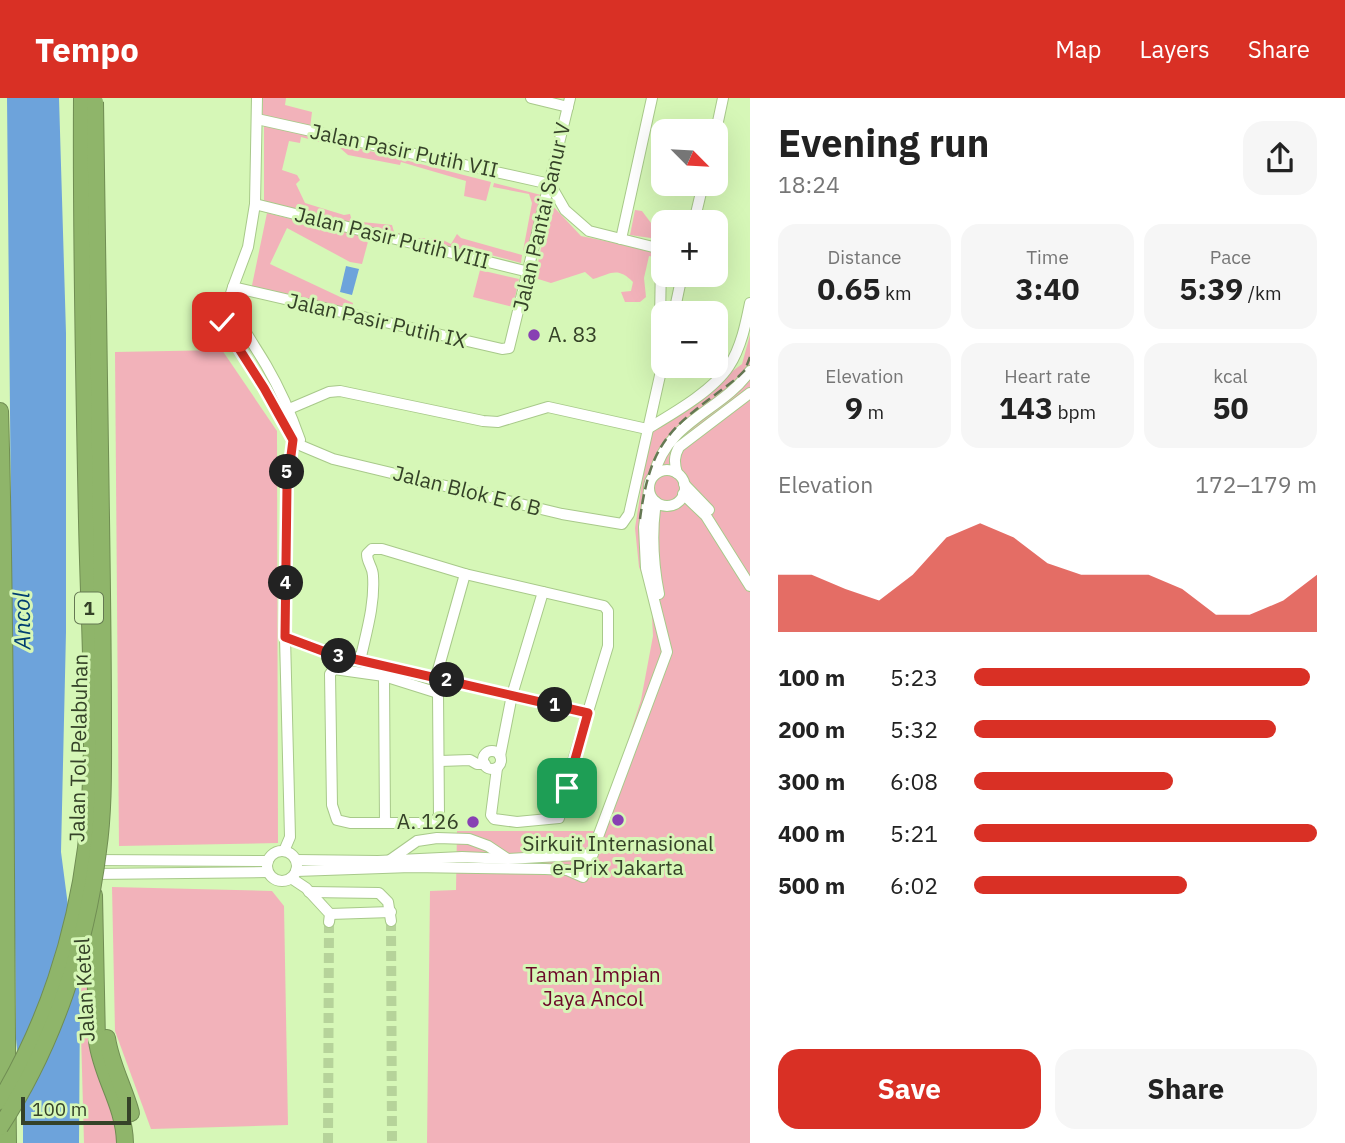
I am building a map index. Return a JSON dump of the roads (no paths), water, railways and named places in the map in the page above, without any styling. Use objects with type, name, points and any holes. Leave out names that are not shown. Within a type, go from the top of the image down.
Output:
[{"type":"highway","points":[[92,99],[100,598],[97,866]]},
{"type":"highway","name":"Jalan Tol Pelabuhan","points":[[0,1101],[24,1058],[58,973],[79,888],[88,816],[91,681],[82,275],[92,99]]},
{"type":"highway","name":"Jalan Tol Pelabuhan","points":[[0,1127],[40,1055],[75,964],[91,898],[99,849],[103,795],[103,679],[92,99]]},
{"type":"highway","points":[[0,411],[6,711],[5,966],[8,1143]]},
{"type":"highway","name":"Jalan Ketel","points":[[97,866],[97,1041],[100,1063],[116,1097],[124,1123],[124,1143]]},
{"type":"highway","name":"Jalan Ketel","points":[[97,866],[110,1059],[125,1091],[134,1121],[136,1143]]},
{"type":"street","points":[[257,98],[255,204],[248,247],[222,322],[297,443]]},
{"type":"street","points":[[531,98],[569,103]]},
{"type":"street","points":[[621,239],[652,98]]},
{"type":"street","points":[[719,119],[723,98]]},
{"type":"street","name":"Jalan Pantai Sanur V","points":[[513,335],[569,103]]},
{"type":"street","name":"Jalan Pasir Putih VII","points":[[257,119],[550,184]]},
{"type":"street","points":[[550,184],[565,209],[577,222],[600,235],[651,245],[659,250],[661,301]]},
{"type":"street","name":"Jalan Pasir Putih VIII","points":[[255,204],[529,272]]},
{"type":"street","name":"Jalan Pasir Putih IX","points":[[233,287],[502,349],[511,347],[513,335]]},
{"type":"street","points":[[229,299],[237,320],[289,409],[297,443],[287,486],[285,637],[290,837],[284,851]]},
{"type":"street","points":[[289,409],[328,392],[340,391],[483,421],[498,422],[548,407],[647,429],[683,408],[723,374],[737,349],[750,303]]},
{"type":"street","points":[[255,373],[265,364]]},
{"type":"street","points":[[294,870],[411,867],[545,869],[567,870],[583,877],[667,652],[646,568],[643,527],[649,490],[663,453],[673,437],[738,385],[750,371]]},
{"type":"street","points":[[647,429],[659,378]]},
{"type":"street","points":[[750,393],[679,447],[674,465],[683,489],[706,516],[750,586]]},
{"type":"street","name":"Jalan Blok E 6 B","points":[[297,443],[333,459],[562,514],[622,524],[629,514],[647,429]]},
{"type":"street","points":[[654,475],[666,470],[677,473]]},
{"type":"street","points":[[656,502],[669,505],[677,502],[683,489]]},
{"type":"street","points":[[683,489],[713,514],[750,573]]},
{"type":"street","points":[[649,490],[656,502],[652,527],[653,565],[663,613],[663,635]]},
{"type":"street","points":[[360,661],[373,604],[373,570],[367,554],[372,549],[382,549],[465,574],[601,605],[608,611],[608,646],[559,818],[517,822],[496,820],[491,814],[498,762],[512,695],[543,592]]},
{"type":"street","points":[[436,677],[465,574]]},
{"type":"street","points":[[285,637],[328,653],[588,713]]},
{"type":"street","points":[[334,669],[384,676],[438,692],[439,816],[433,823],[341,823],[333,814],[330,674],[334,669]]},
{"type":"street","points":[[384,676],[386,823]]},
{"type":"street","points":[[440,761],[470,760],[477,756],[485,760],[491,751],[498,762]]},
{"type":"street","points":[[390,860],[417,841],[437,838],[469,839],[488,846],[508,859]]},
{"type":"street","points":[[268,866],[274,853],[284,851],[291,854],[294,870],[309,892],[329,918],[391,916],[388,902],[379,893],[309,892]]},
{"type":"street","points":[[97,866],[119,862],[268,866],[280,881],[294,870],[390,860],[462,857],[508,859],[593,854]]},
{"type":"street","points":[[545,869],[546,857]]},
{"type":"water","name":"Ancol","points":[[7,98],[59,98],[66,333],[66,632],[61,852],[80,998],[79,1143],[23,1143],[23,1107],[16,1039]]},
{"type":"water","points":[[346,266],[359,269],[352,295],[340,292]]},
{"type":"tunnel","points":[[391,921],[392,1143]]},
{"type":"tunnel","points":[[328,1143],[329,922]]},
{"type":"railway","points":[[640,519],[651,468],[669,435],[697,408],[737,378],[745,370],[750,357]]},
{"type":"place","name":"A. 83","points":[[534,335]]},
{"type":"place","name":"Sirkuit Internasional e-Prix Jakarta","points":[[618,820]]},
{"type":"place","name":"A. 126","points":[[473,822]]},
{"type":"park label","name":"Taman Impian Jaya Ancol","points":[[593,987]]}]
